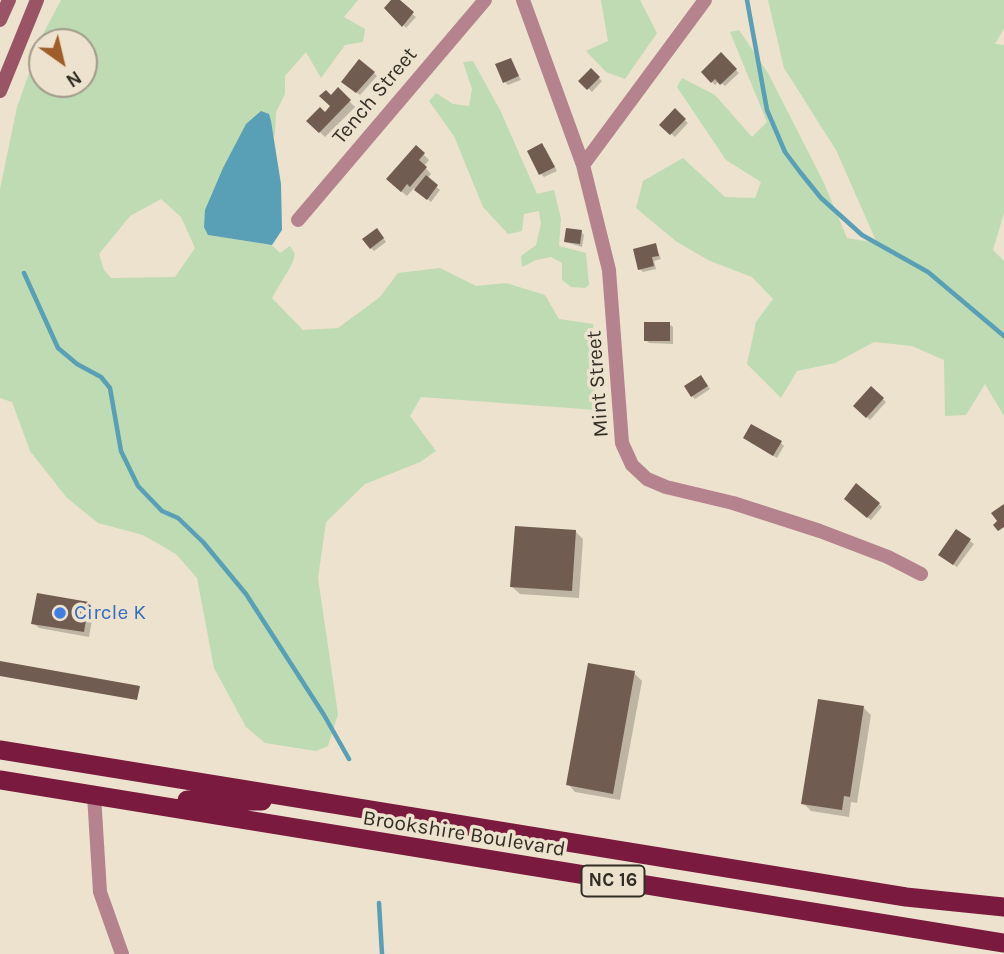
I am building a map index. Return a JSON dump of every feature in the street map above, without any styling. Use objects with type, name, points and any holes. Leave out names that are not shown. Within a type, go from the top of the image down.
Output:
[{"type":"highway","name":"Brookshire Boulevard","points":[[0,750],[906,897],[1004,907]]},
{"type":"highway","points":[[0,768],[72,779],[82,772],[85,763]]},
{"type":"highway","name":"Brookshire Boulevard","points":[[0,780],[1004,943]]},
{"type":"highway","points":[[94,795],[111,788],[188,800],[316,801]]},
{"type":"main road","points":[[0,20],[9,0]]},
{"type":"main road","points":[[0,91],[37,0]]},
{"type":"street","name":"Tench Street","points":[[298,220],[485,0]]},
{"type":"street","name":"Mint Street","points":[[523,0],[583,165],[612,290],[622,443],[632,465],[648,479],[666,487],[733,503],[820,531],[888,557],[921,574]]},
{"type":"street","points":[[583,165],[705,0]]},
{"type":"street","points":[[94,795],[100,892],[122,954]]},
{"type":"green space","points":[[61,0],[358,0],[344,17],[365,29],[363,42],[345,45],[321,78],[306,52],[285,76],[285,94],[276,112],[275,134],[273,138],[268,114],[208,235],[272,245],[280,253],[290,246],[295,254],[292,264],[272,298],[303,330],[338,328],[380,297],[398,273],[440,268],[476,286],[506,283],[545,295],[559,319],[593,324],[596,410],[421,397],[410,416],[436,451],[420,462],[365,484],[326,522],[318,578],[338,714],[328,746],[316,751],[265,743],[246,727],[214,668],[197,578],[176,554],[143,535],[98,523],[67,498],[30,451],[12,402],[0,398],[0,189],[17,107],[28,76],[28,98],[98,98],[98,28],[46,28]],"holes":[[[161,199],[181,217],[195,248],[175,277],[111,278],[104,270],[99,254],[130,216]]]},
{"type":"green space","points":[[601,0],[640,0],[657,33],[625,79],[606,72],[586,51],[608,41]]},
{"type":"green space","points":[[768,0],[1004,0],[1004,28],[995,44],[1004,45],[1004,213],[993,250],[1004,261],[1004,416],[985,384],[966,415],[945,416],[944,360],[912,346],[874,342],[835,363],[797,371],[781,398],[747,364],[756,322],[773,299],[752,277],[710,261],[677,242],[636,208],[643,181],[683,158],[725,197],[755,198],[761,182],[726,160],[677,87],[682,78],[715,95],[752,137],[767,122],[730,32],[739,30],[768,73],[824,183],[847,238],[877,243],[836,150],[784,68]]},
{"type":"green space","points":[[473,61],[500,110],[537,194],[554,190],[561,219],[559,246],[586,253],[589,285],[585,288],[571,287],[562,280],[562,263],[551,257],[522,267],[521,256],[536,245],[541,224],[539,211],[524,214],[522,231],[508,234],[483,207],[454,136],[429,101],[436,93],[453,104],[469,106],[472,89],[463,62]]},
{"type":"water","points":[[261,111],[269,114],[271,121],[281,184],[282,230],[272,245],[208,235],[204,227],[205,210],[246,124]]},
{"type":"building","points":[[391,0],[400,0],[414,12],[402,27],[384,8]]},
{"type":"building","points":[[721,52],[737,69],[720,85],[715,79],[711,83],[701,72]]},
{"type":"building","points":[[511,58],[519,76],[503,83],[495,64]]},
{"type":"building","points":[[359,59],[375,72],[356,93],[341,82]]},
{"type":"building","points":[[591,68],[600,77],[587,90],[578,81]]},
{"type":"building","points":[[338,87],[351,100],[319,133],[306,121],[320,107],[325,112],[330,106],[319,96],[326,90],[331,95]]},
{"type":"building","points":[[675,108],[686,119],[670,135],[659,125]]},
{"type":"building","points":[[542,143],[555,167],[539,175],[527,151]]},
{"type":"building","points":[[416,145],[425,153],[419,160],[427,167],[410,187],[407,184],[401,192],[386,179]]},
{"type":"building","points":[[426,175],[438,185],[427,200],[414,190]]},
{"type":"building","points":[[377,228],[384,238],[370,249],[362,239]]},
{"type":"building","points":[[566,228],[582,230],[580,244],[564,242]]},
{"type":"building","points":[[656,243],[659,256],[652,257],[654,266],[638,270],[633,249]]},
{"type":"building","points":[[644,322],[670,322],[670,341],[644,341]]},
{"type":"building","points":[[701,375],[708,386],[691,397],[684,386]]},
{"type":"building","points":[[871,386],[884,398],[866,418],[853,406]]},
{"type":"building","points":[[751,424],[782,441],[773,456],[743,438]]},
{"type":"building","points":[[856,483],[880,503],[867,518],[844,499]]},
{"type":"building","points":[[1004,504],[1004,527],[998,531],[993,525],[997,521],[991,513]]},
{"type":"building","points":[[515,526],[576,530],[572,591],[510,587]]},
{"type":"building","points":[[956,529],[971,539],[953,565],[938,555]]},
{"type":"building","name":"Circle K","points":[[37,593],[89,602],[84,632],[31,624]]},
{"type":"building","points":[[0,661],[140,686],[137,700],[0,676]]},
{"type":"building","points":[[588,663],[635,671],[613,794],[566,785]]},
{"type":"building","points":[[818,699],[864,706],[850,797],[844,796],[842,810],[801,804]]},
{"type":"waterway","points":[[747,0],[767,110],[785,152],[800,172],[821,198],[862,235],[928,272],[1004,336]]},
{"type":"waterway","points":[[24,273],[58,348],[77,364],[101,377],[110,388],[121,451],[138,486],[162,511],[178,518],[203,542],[246,594],[349,759]]},
{"type":"waterway","points":[[379,903],[382,954]]},
{"type":"place","name":"Circle K","points":[[60,613]]}]
